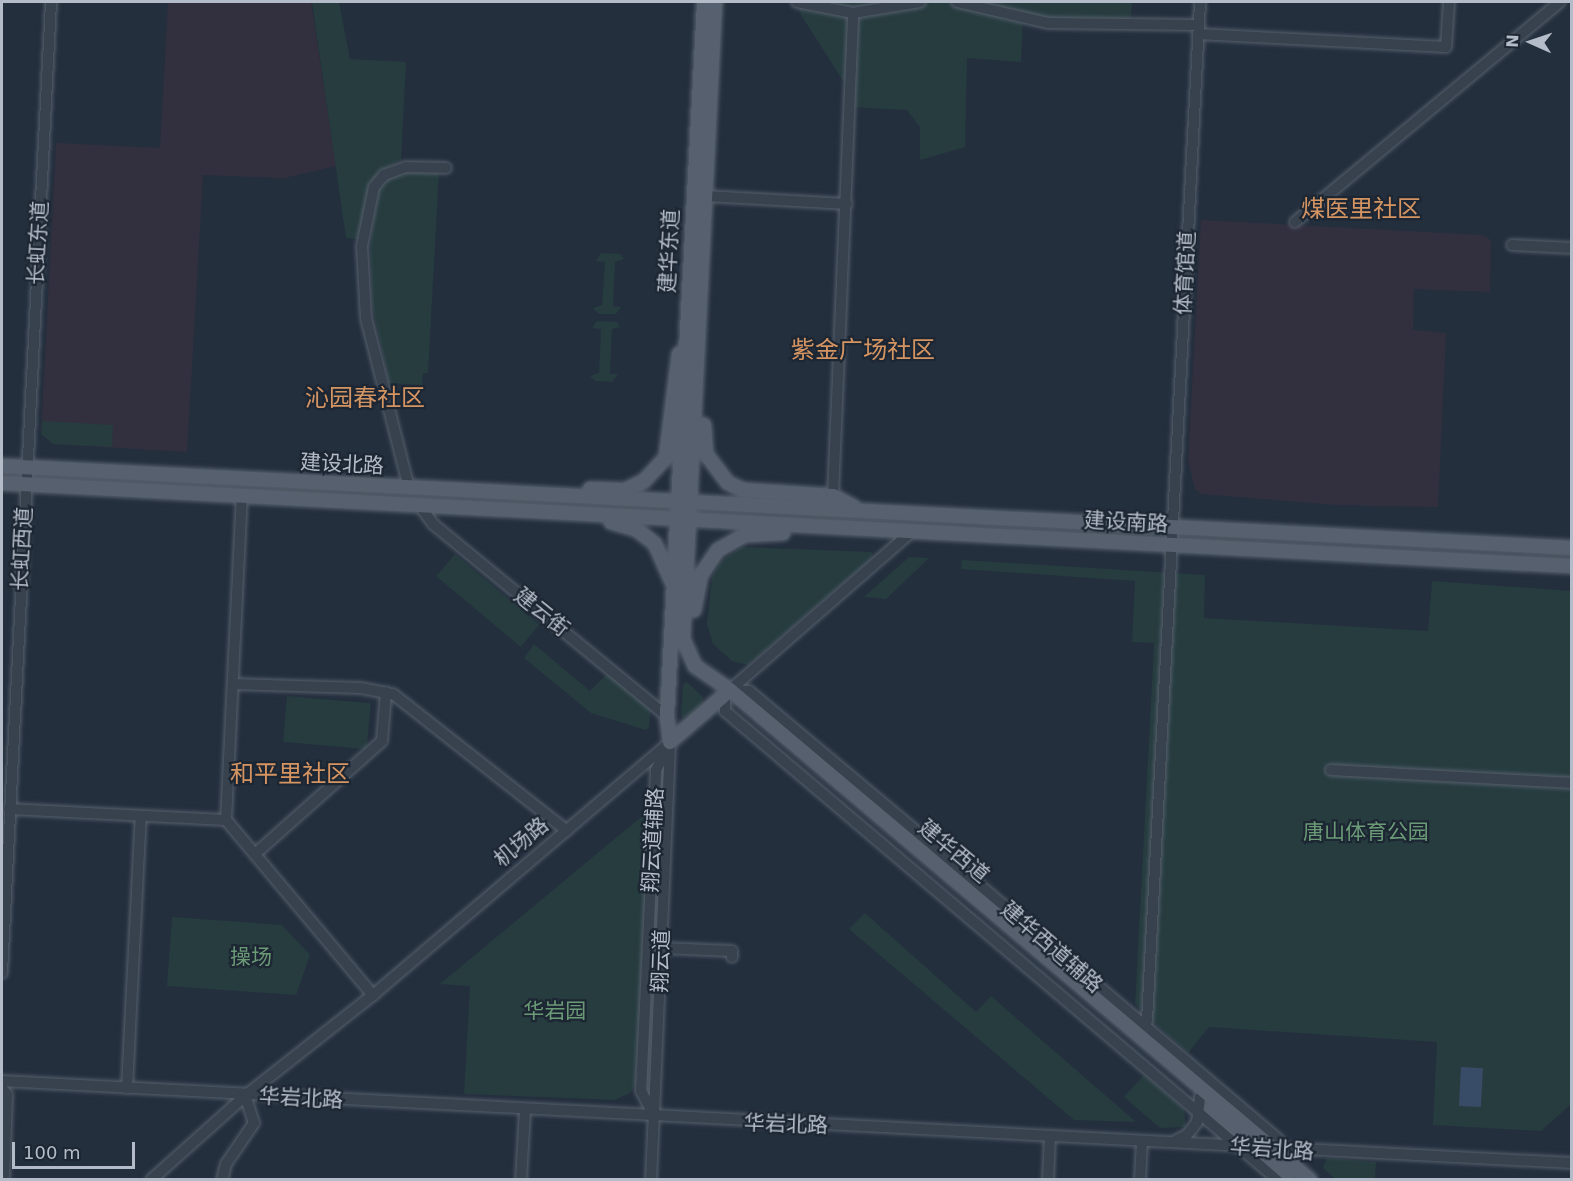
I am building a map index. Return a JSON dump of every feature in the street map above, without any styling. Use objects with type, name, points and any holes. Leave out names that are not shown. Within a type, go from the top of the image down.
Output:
[{"type":"main road","name":"建华东道","points":[[686,502],[704,2]]},
{"type":"main road","name":"建华东道","points":[[692,329],[706,196],[715,2]]},
{"type":"main road","points":[[497,494],[549,488],[625,490],[653,474],[670,447],[674,376],[692,329]]},
{"type":"main road","points":[[692,329],[706,366],[703,442],[722,477],[744,490],[833,496],[859,510]]},
{"type":"main road","name":"建设北路","points":[[2,466],[497,494],[686,502]]},
{"type":"main road","name":"建设北路","points":[[2,483],[684,519]]},
{"type":"main road","points":[[670,742],[667,716],[675,589],[686,502]]},
{"type":"main road","name":"建设南路","points":[[686,502],[1572,548]]},
{"type":"main road","points":[[506,510],[620,523],[636,529],[662,555],[675,589]]},
{"type":"main road","points":[[684,519],[683,639],[695,666]]},
{"type":"main road","name":"建设南路","points":[[684,519],[1572,566]]},
{"type":"main road","points":[[695,666],[692,638],[694,597],[707,562],[718,550],[732,540],[758,532],[807,534],[854,528]]},
{"type":"main road","name":"建华西道","points":[[695,666],[717,682],[1200,1104],[1259,1149],[1307,1179]]},
{"type":"main road","points":[[708,710],[716,698],[717,682]]},
{"type":"main road","name":"建华西道","points":[[727,693],[1276,1150],[1307,1179]]},
{"type":"main road","name":"机场路","points":[[670,742],[727,693]]},
{"type":"main road","points":[[667,716],[685,729]]},
{"type":"street","name":"长虹东道","points":[[25,484],[51,2]]},
{"type":"street","points":[[797,2],[853,13],[920,2]]},
{"type":"street","points":[[957,2],[1048,23],[1198,30],[1446,47],[1449,2]]},
{"type":"street","name":"体育馆道","points":[[1147,1021],[1200,2]]},
{"type":"street","points":[[1295,222],[1560,2]]},
{"type":"street","points":[[833,496],[847,204],[845,155],[853,13]]},
{"type":"street","points":[[409,488],[366,318],[362,246],[374,187],[384,175],[406,167],[446,168]]},
{"type":"street","points":[[706,196],[847,204]]},
{"type":"street","points":[[1512,245],[1572,248]]},
{"type":"street","name":"长虹西道","points":[[2,973],[25,484]]},
{"type":"street","points":[[242,497],[226,820],[373,995]]},
{"type":"street","name":"建云街","points":[[420,506],[433,524],[667,716]]},
{"type":"street","name":"机场路","points":[[727,693],[912,531]]},
{"type":"street","points":[[232,684],[361,688],[386,692],[412,708],[567,831]]},
{"type":"street","points":[[255,854],[382,741],[386,692]]},
{"type":"street","points":[[2,730],[13,731]]},
{"type":"street","name":"机场路","points":[[151,1179],[245,1096],[373,995],[670,742]]},
{"type":"street","name":"翔云道","points":[[651,1179],[670,742]]},
{"type":"street","name":"翔云道辅路","points":[[655,1118],[641,1091],[656,770],[670,742]]},
{"type":"street","points":[[1331,770],[1572,783]]},
{"type":"street","points":[[9,809],[226,820]]},
{"type":"street","points":[[127,1088],[141,816]]},
{"type":"street","points":[[662,948],[732,951],[732,957]]},
{"type":"street","name":"华岩北路","points":[[2,1081],[655,1118],[1572,1163]]},
{"type":"street","points":[[2,1088],[7,1095],[4,1179]]},
{"type":"street","points":[[222,1179],[226,1164],[254,1123],[245,1096]]},
{"type":"street","points":[[1172,1142],[1187,1135],[1200,1104],[1239,1147],[1278,1179]]},
{"type":"street","points":[[521,1179],[525,1111]]},
{"type":"street","points":[[1048,1179],[1050,1136]]},
{"type":"street","points":[[1140,1179],[1142,1141]]},
{"type":"shaded area","points":[[168,2],[311,2],[336,166],[284,178],[203,175],[187,452],[53,444],[41,434],[56,143],[160,148]]},
{"type":"shaded area","points":[[1201,220],[1482,235],[1491,240],[1490,292],[1414,289],[1413,330],[1446,333],[1438,507],[1337,505],[1202,494],[1195,489],[1188,460]]},
{"type":"green space","points":[[312,2],[339,2],[350,59],[406,62],[401,160],[377,173],[362,239],[346,238]]},
{"type":"green space","points":[[797,2],[1132,2],[1131,19],[1047,18],[1023,23],[1021,62],[967,58],[965,147],[920,160],[920,127],[907,110],[849,107],[851,93],[801,15]]},
{"type":"green space","points":[[401,172],[439,172],[428,373],[423,373],[422,385],[389,383],[372,305],[370,247],[377,191],[385,177]]},
{"type":"green space","points":[[601,253],[620,254],[624,259],[615,262],[613,306],[621,307],[616,314],[599,314],[593,308],[602,305],[605,262],[596,261]]},
{"type":"green space","points":[[597,321],[617,322],[620,327],[612,329],[610,374],[618,374],[612,382],[595,381],[590,376],[599,373],[601,329],[592,328]]},
{"type":"green space","points":[[42,421],[113,425],[112,447],[53,444],[41,434]]},
{"type":"green space","points":[[742,547],[872,552],[873,557],[748,665],[732,661],[713,644],[707,624],[712,577],[722,560]]},
{"type":"green space","points":[[455,554],[539,625],[521,647],[436,576]]},
{"type":"green space","points":[[909,557],[929,558],[886,599],[864,597]]},
{"type":"green space","name":"唐山体育公园","points":[[962,560],[1205,575],[1204,618],[1428,631],[1432,581],[1571,591],[1571,1104],[1541,1131],[1433,1125],[1437,1042],[1209,1027],[1188,1053],[1135,1004],[1154,643],[1132,642],[1135,581],[961,569]]},
{"type":"green space","points":[[534,644],[590,691],[608,673],[651,708],[649,727],[646,730],[591,713],[524,658]]},
{"type":"green space","points":[[687,682],[703,697],[703,704],[684,719],[681,716],[683,684]]},
{"type":"green space","points":[[287,696],[371,703],[367,749],[283,742]]},
{"type":"green space","name":"华岩园","points":[[653,807],[635,1085],[630,1093],[615,1100],[464,1094],[470,986],[440,984]]},
{"type":"green space","points":[[865,913],[976,1012],[991,996],[1136,1122],[1074,1120],[849,929]]},
{"type":"green space","name":"操场","points":[[172,917],[282,925],[310,955],[296,995],[167,986]]},
{"type":"green space","points":[[1144,1075],[1184,1109],[1186,1127],[1160,1128],[1124,1097]]},
{"type":"green space","points":[[1327,1158],[1376,1162],[1375,1179],[1335,1179],[1323,1168]]},
{"type":"water","points":[[1461,1067],[1483,1068],[1481,1107],[1459,1106]]},
{"type":"district","name":"煤医里社区","points":[[1361,210]]},
{"type":"district","name":"紫金广场社区","points":[[863,351]]},
{"type":"district","name":"沁园春社区","points":[[365,399]]},
{"type":"district","name":"和平里社区","points":[[290,775]]}]
